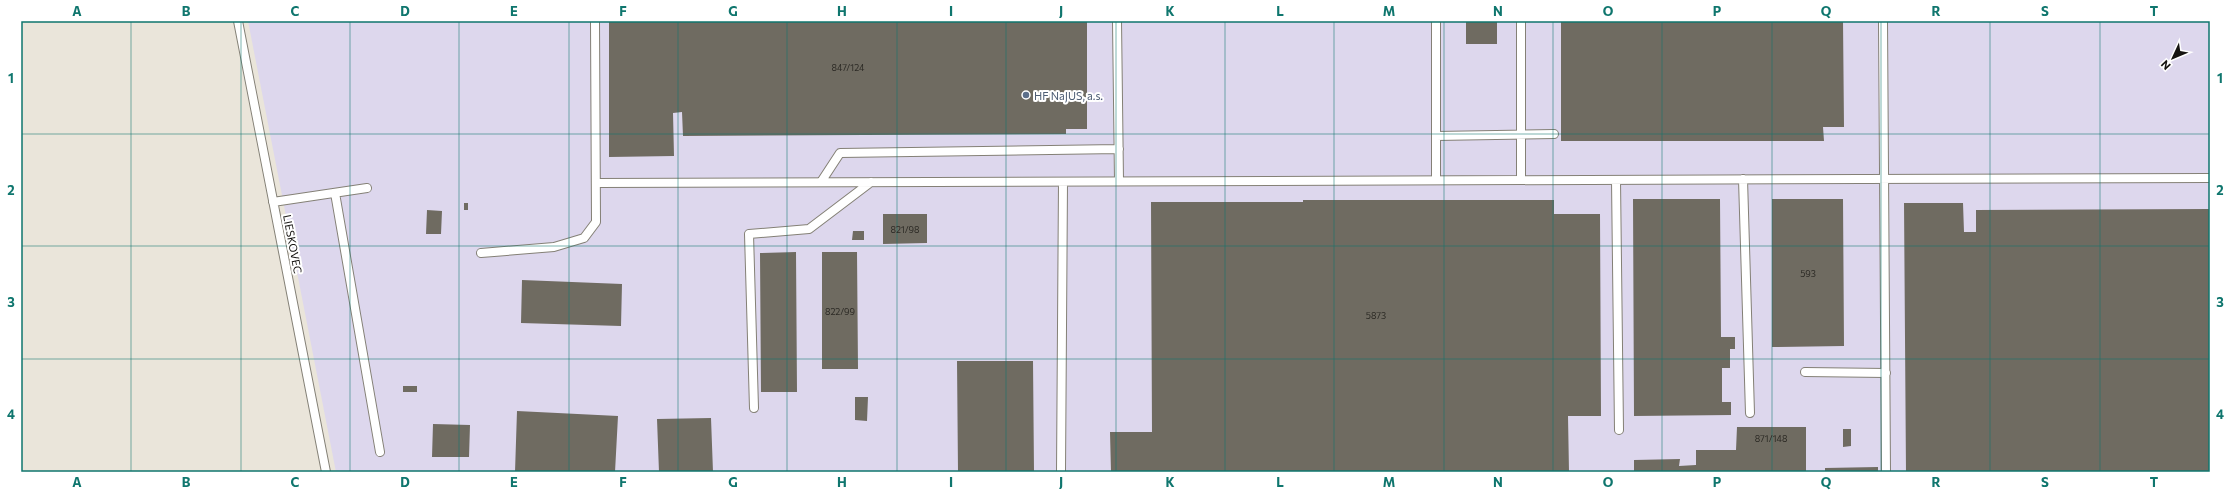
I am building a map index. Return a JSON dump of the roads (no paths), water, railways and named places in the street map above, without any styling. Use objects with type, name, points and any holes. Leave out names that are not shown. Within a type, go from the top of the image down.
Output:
[{"type":"lane","name":"LIESKOVEC","points":[[238,21],[326,472]]},
{"type":"lane","points":[[481,253],[554,247],[584,238],[596,222],[595,21]]},
{"type":"lane","points":[[1117,21],[1119,182]]},
{"type":"lane","points":[[1436,21],[1436,180]]},
{"type":"lane","points":[[1521,21],[1521,180]]},
{"type":"lane","points":[[1883,21],[1886,472]]},
{"type":"lane","points":[[1436,136],[1554,134]]},
{"type":"lane","points":[[821,182],[840,154],[1119,149]]},
{"type":"lane","points":[[596,183],[2210,178]]},
{"type":"lane","points":[[1743,179],[1750,413]]},
{"type":"lane","points":[[1616,180],[1619,430]]},
{"type":"lane","points":[[754,408],[749,234],[809,229],[872,182]]},
{"type":"lane","points":[[1062,472],[1063,182]]},
{"type":"lane","points":[[273,202],[367,188]]},
{"type":"lane","points":[[335,193],[380,452]]},
{"type":"lane","points":[[1805,372],[1886,373]]},
{"type":"place","name":"HF NaJUS, a.s.","points":[[1026,95]]}]
